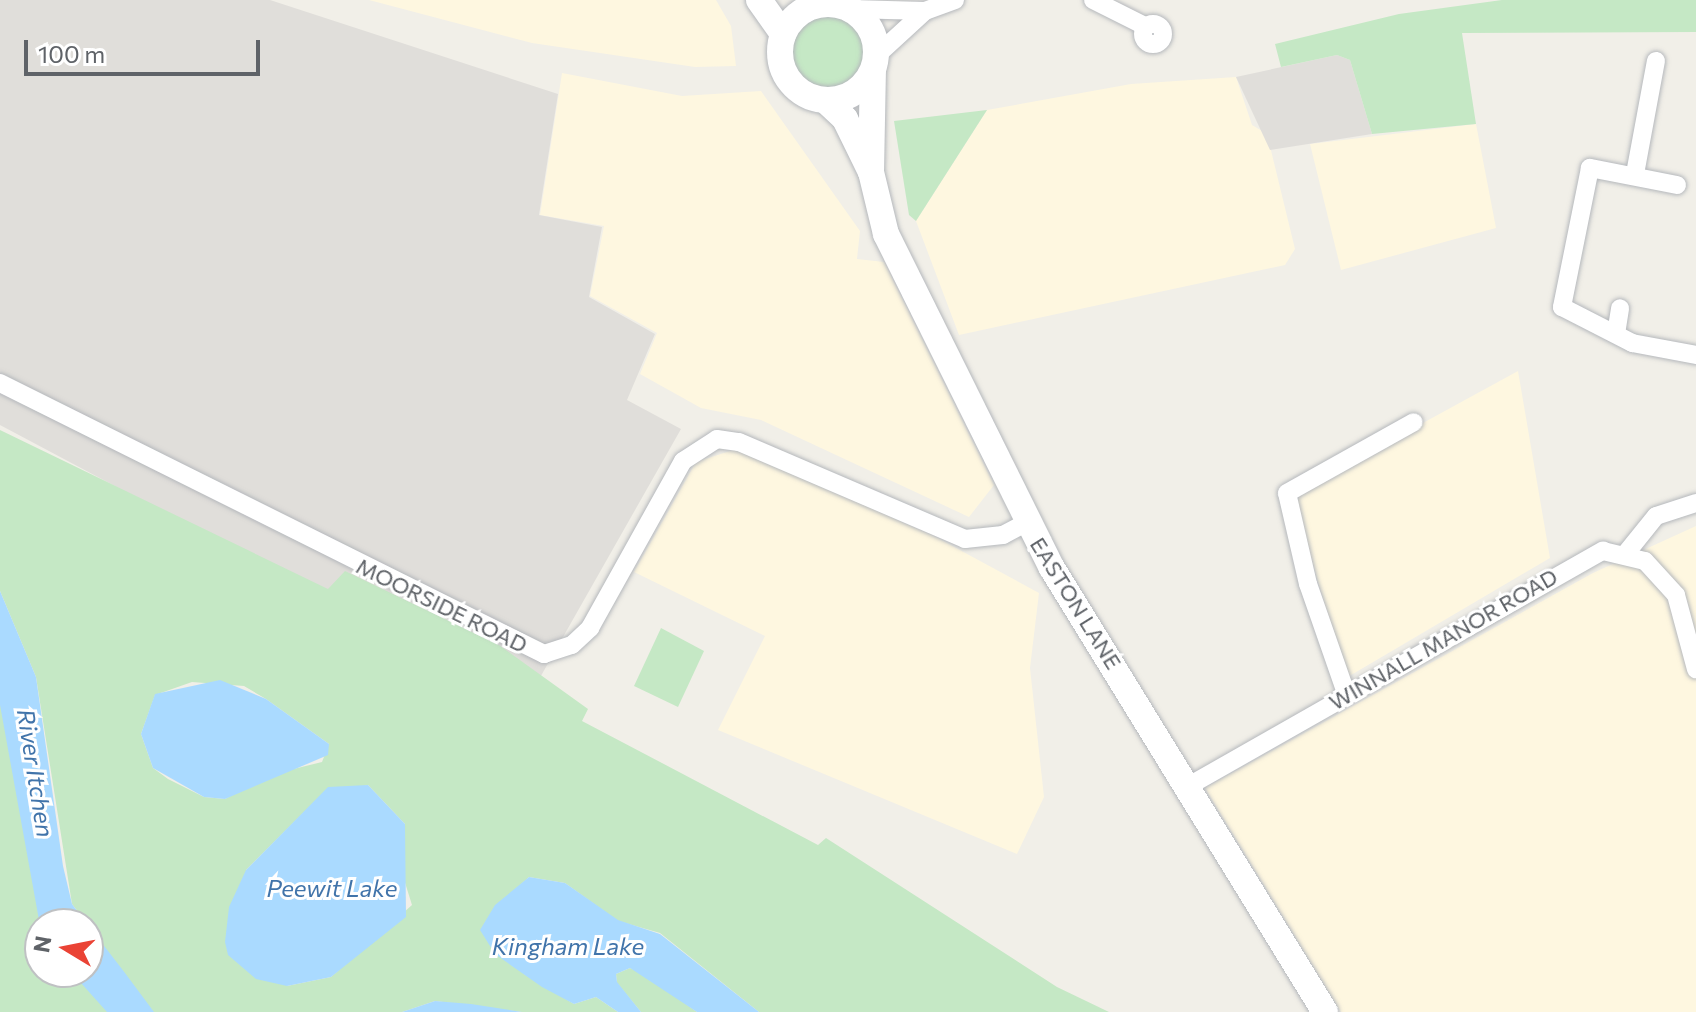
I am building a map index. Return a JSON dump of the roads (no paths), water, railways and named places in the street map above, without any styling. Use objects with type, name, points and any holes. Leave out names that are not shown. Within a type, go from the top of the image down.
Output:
[{"type":"street","points":[[759,0],[783,34]]},
{"type":"street","points":[[925,11],[875,63],[854,94],[826,101],[791,84],[780,53],[783,34],[801,12],[832,4],[925,11],[955,0]]},
{"type":"street","points":[[1093,0],[1145,26]]},
{"type":"street","points":[[832,4],[867,23],[875,63]]},
{"type":"street","points":[[1635,174],[1656,61]]},
{"type":"street","name":"EASTON LANE","points":[[871,172],[875,63]]},
{"type":"street","name":"EASTON LANE","points":[[826,101],[845,119],[871,172],[886,234],[1027,522],[1185,788],[1325,1012]]},
{"type":"street","points":[[1677,185],[1635,174],[1590,168],[1562,307],[1616,334],[1696,355]]},
{"type":"street","points":[[1616,334],[1620,308]]},
{"type":"street","name":"MOORSIDE ROAD","points":[[0,383],[544,654],[572,645],[590,628],[683,461],[717,439],[965,539],[1003,535],[1027,522]]},
{"type":"street","points":[[1346,693],[1308,584],[1287,493],[1414,422]]},
{"type":"street","points":[[1696,503],[1656,516],[1627,552],[1676,595],[1696,669]]},
{"type":"street","name":"WINNALL MANOR ROAD","points":[[1185,788],[1589,555],[1627,552]]},
{"type":"water","name":"River Itchen","points":[[0,591],[36,677],[63,866],[75,908],[37,908],[0,705]]},
{"type":"water","points":[[220,680],[266,699],[329,744],[328,755],[225,799],[204,797],[153,768],[141,734],[155,694]]},
{"type":"water","name":"Peewit Lake","points":[[368,785],[405,824],[406,917],[331,977],[287,986],[256,979],[228,955],[225,942],[229,907],[246,870],[328,787]]},
{"type":"water","name":"Kingham Lake","points":[[529,877],[565,883],[618,920],[660,934],[759,1012],[697,1012],[630,968],[616,974],[617,982],[641,1012],[618,1012],[596,997],[574,1004],[542,987],[495,954],[480,930],[495,905]]},
{"type":"water","points":[[104,946],[154,1012],[107,1012],[85,988],[104,988]]},
{"type":"water","points":[[435,1001],[471,1004],[522,1012],[402,1012]]}]
